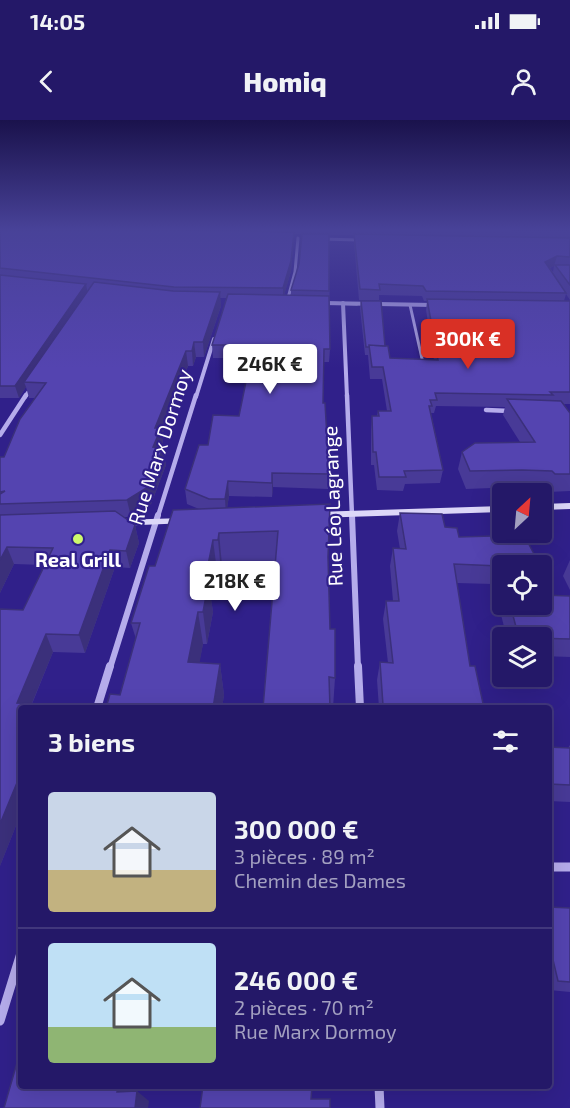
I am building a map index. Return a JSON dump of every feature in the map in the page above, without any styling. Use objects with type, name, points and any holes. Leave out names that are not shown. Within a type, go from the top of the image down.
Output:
[{"type":"main road","points":[[552,507],[570,506]]},
{"type":"main road","points":[[299,516],[492,509]]},
{"type":"main road","points":[[105,524],[195,520]]},
{"type":"street","points":[[294,276],[286,303],[298,303]]},
{"type":"street","points":[[321,303],[443,306]]},
{"type":"street","name":"Rue Léo Lagrange","points":[[343,303],[360,705]]},
{"type":"street","name":"Rue Marx Dormoy","points":[[98,705],[214,338]]},
{"type":"street","points":[[1,432],[36,380]]},
{"type":"street","points":[[486,410],[522,412]]},
{"type":"street","points":[[552,867],[570,867]]},
{"type":"street","points":[[0,1021],[18,963]]},
{"type":"street","points":[[379,1089],[380,1108]]},
{"type":"lane","points":[[410,305],[423,366]]},
{"type":"building","points":[[0,276],[86,284],[15,386],[0,386]]},
{"type":"building","points":[[74,276],[287,276],[283,288],[174,287]]},
{"type":"building","points":[[295,276],[329,276],[329,291],[291,290]]},
{"type":"building","points":[[359,276],[555,276],[566,293],[426,291],[423,286],[379,284],[380,290],[360,289]]},
{"type":"building","points":[[563,276],[570,276],[570,285]]},
{"type":"building","points":[[94,282],[173,291],[220,292],[203,342],[194,342],[192,351],[186,351],[155,428],[161,428],[153,447],[163,448],[148,487],[127,500],[0,504],[0,494],[5,491],[0,492],[0,457],[4,457],[20,419],[46,383],[24,382]]},
{"type":"building","points":[[228,294],[329,296],[330,349],[324,349],[323,403],[325,403],[329,474],[272,473],[272,483],[228,481],[225,499],[209,499],[185,489],[199,445],[208,445],[213,415],[239,416],[250,362],[246,362],[248,349],[244,349],[245,345],[212,345]]},
{"type":"building","points":[[427,299],[570,301],[570,392],[550,392],[553,395],[435,393],[437,400],[430,400],[432,406],[429,406],[443,470],[404,471],[406,477],[379,477],[376,452],[373,452],[372,416],[379,416],[378,411],[391,411],[383,367],[372,367],[369,345],[388,346],[390,358],[438,360]]},
{"type":"building","points":[[361,301],[381,301],[385,346],[369,345],[366,347]]},
{"type":"building","points":[[507,399],[561,401],[570,413],[570,474],[522,470],[470,471],[462,452],[475,443],[535,442]]},
{"type":"building","points":[[330,504],[328,557],[330,629],[335,629],[335,678],[329,677],[330,705],[263,705],[278,531],[219,533],[218,540],[213,540],[205,580],[209,580],[203,612],[198,612],[188,662],[220,664],[213,705],[107,705],[110,694],[120,695],[140,623],[131,623],[149,566],[155,566],[173,510]]},
{"type":"building","points":[[115,511],[135,525],[126,551],[110,550],[79,635],[46,634],[17,703],[72,705],[18,705],[18,780],[0,824],[0,609],[23,610],[53,548],[7,547],[0,560],[0,515]]},
{"type":"building","points":[[400,513],[442,514],[445,527],[457,528],[459,537],[492,536],[492,543],[528,543],[534,554],[492,555],[492,566],[454,564],[470,666],[475,666],[483,705],[383,705],[380,662],[393,663],[386,601],[399,601],[393,548],[406,549]]},
{"type":"building","points":[[552,595],[570,596],[570,639],[552,639],[552,627],[516,627],[513,615],[552,615]]},
{"type":"building","points":[[552,747],[570,748],[570,785],[552,784]]},
{"type":"building","points":[[552,907],[570,908],[570,982],[558,981],[552,956]]},
{"type":"building","points":[[18,1059],[18,1089],[137,1091],[135,1108],[4,1108]]},
{"type":"building","points":[[203,1089],[312,1089],[311,1099],[330,1099],[330,1108],[200,1108]]},
{"type":"place","name":"Real Grill","points":[[78,539]]}]
